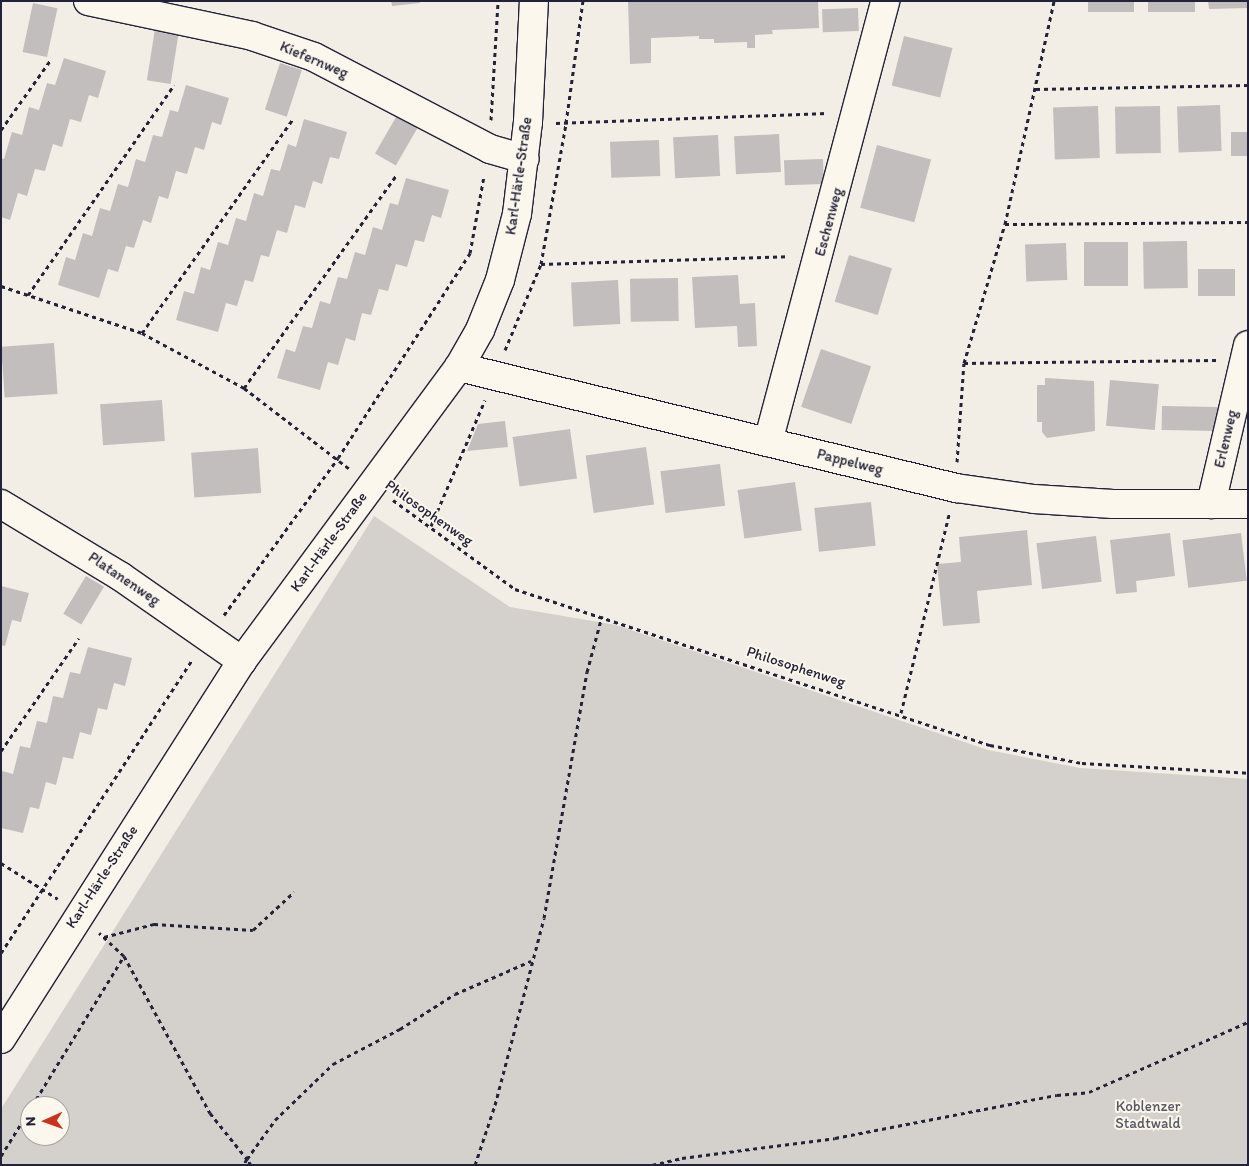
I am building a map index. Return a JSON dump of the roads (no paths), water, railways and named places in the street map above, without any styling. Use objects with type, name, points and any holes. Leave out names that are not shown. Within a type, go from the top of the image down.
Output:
[{"type":"street","name":"Kiefernweg","points":[[88,1],[252,36],[314,57],[490,149],[525,159]]},
{"type":"street","name":"Karl-Härle-Straße","points":[[1,1039],[79,913],[242,661],[459,367],[480,330],[500,280],[517,214],[528,122],[534,1]]},
{"type":"street","name":"Eschenweg","points":[[768,442],[820,255],[885,1]]},
{"type":"street","name":"Erlenweg","points":[[1211,504],[1246,352]]},
{"type":"street","name":"Pappelweg","points":[[459,367],[956,488],[1034,499],[1113,504],[1248,504]]},
{"type":"street","name":"Platanenweg","points":[[1,504],[66,540],[242,661]]},
{"type":"park label","name":"Koblenzer Stadtwald","points":[[1148,1114]]}]
